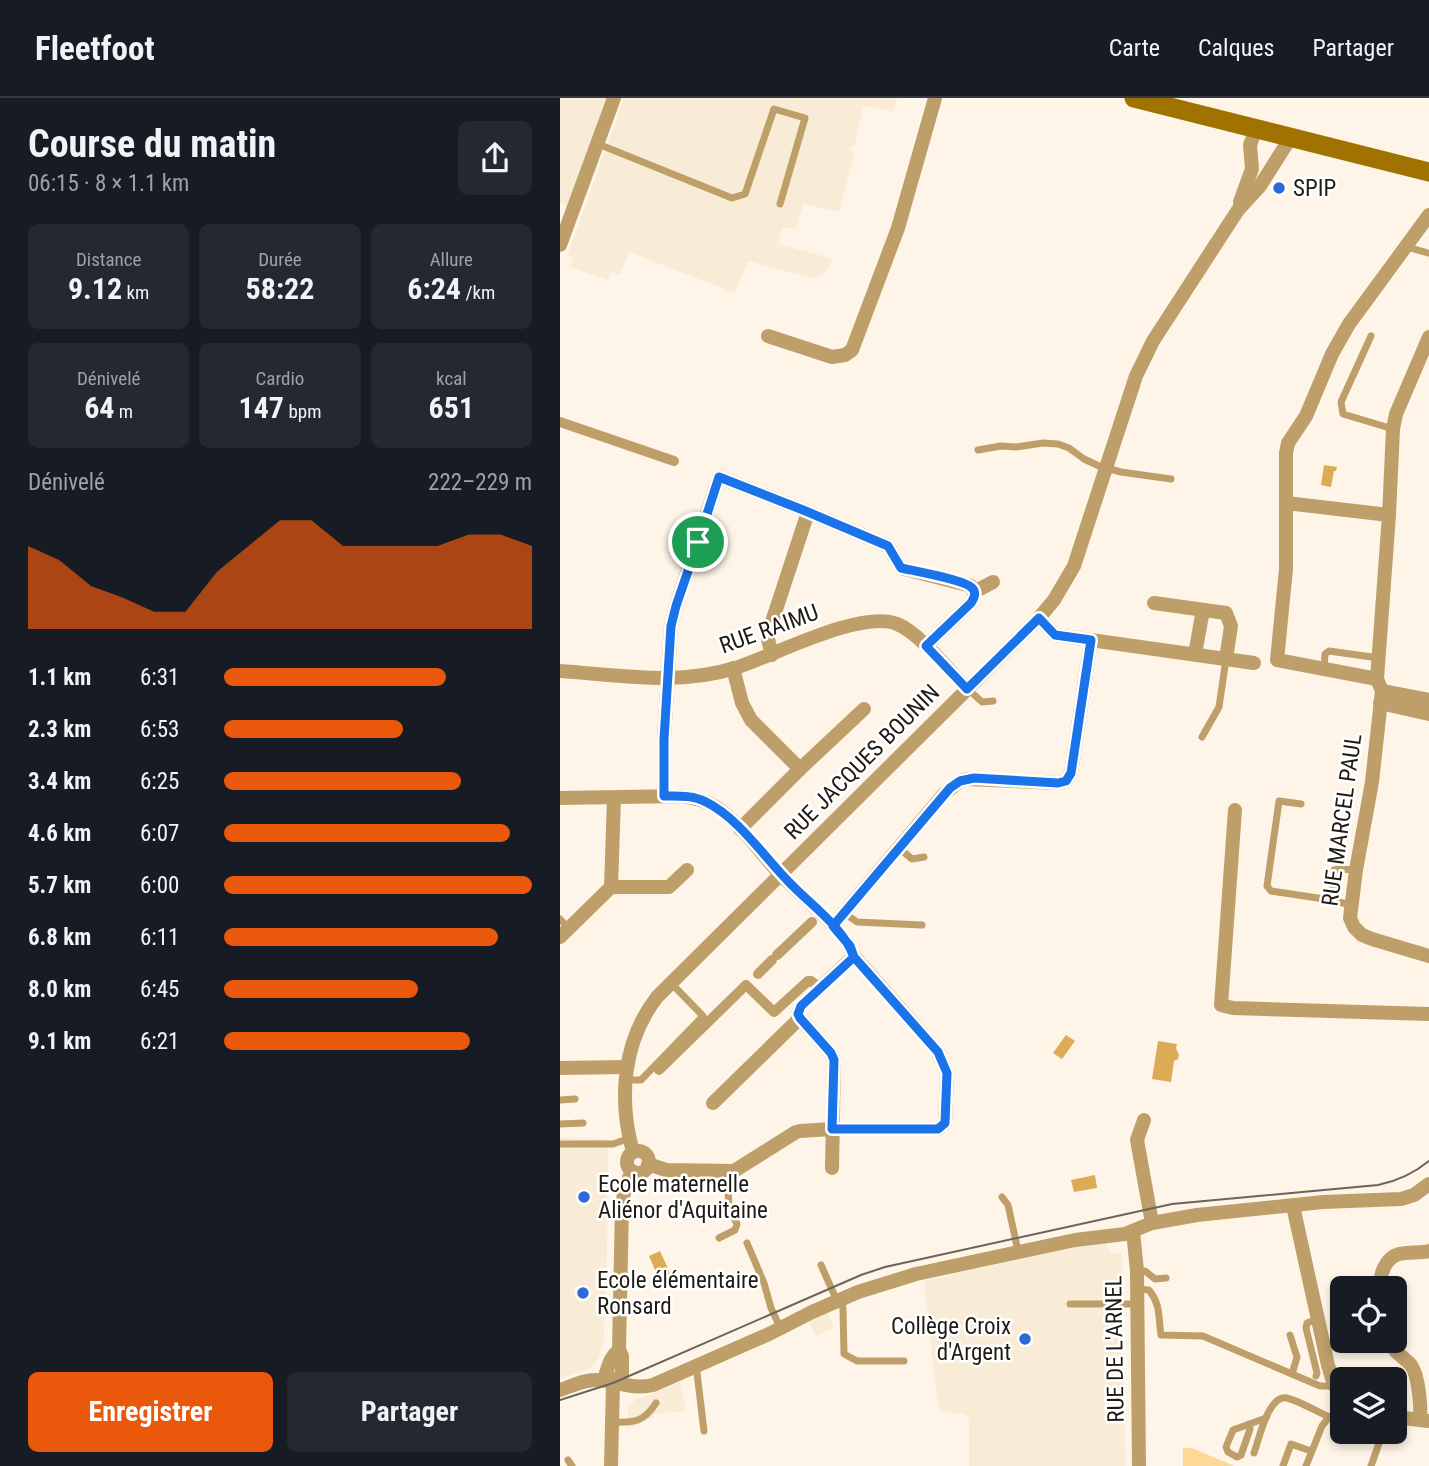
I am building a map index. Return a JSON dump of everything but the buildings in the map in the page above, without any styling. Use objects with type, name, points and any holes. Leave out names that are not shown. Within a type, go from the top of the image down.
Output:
[{"type":"main road","points":[[1141,99],[1429,172]]},
{"type":"street","points":[[560,245],[614,98]]},
{"type":"street","points":[[768,336],[832,358],[852,350],[898,228],[935,98]]},
{"type":"street","name":"RUE JACQUES BOUNIN","points":[[1237,210],[1252,169],[1250,145],[1256,129]]},
{"type":"street","name":"RUE JACQUES BOUNIN","points":[[611,1466],[612,1404],[622,1356],[619,1350],[622,1206],[625,1187],[632,1171],[627,1163],[632,1145],[626,1112],[626,1073],[634,1036],[640,1023],[657,997],[1039,618],[1054,600],[1074,566],[1136,376],[1153,341],[1237,210],[1260,186],[1291,137]]},
{"type":"street","points":[[1251,160],[1263,167],[1272,168]]},
{"type":"street","points":[[1429,215],[1349,324],[1332,354],[1306,416],[1288,443],[1286,569],[1277,660],[1324,670],[1380,691],[1429,714]]},
{"type":"street","name":"RUE MARCEL PAUL","points":[[1429,337],[1396,414],[1393,429],[1378,658],[1380,691],[1368,805],[1350,918],[1362,935],[1429,956]]},
{"type":"street","points":[[560,422],[674,461]]},
{"type":"street","points":[[664,796],[664,739],[671,626],[719,477],[888,546],[901,568],[971,586],[975,597],[971,603],[926,646]]},
{"type":"street","points":[[1286,503],[1389,515]]},
{"type":"street","points":[[772,655],[768,634],[808,512]]},
{"type":"street","points":[[974,592],[993,582]]},
{"type":"street","points":[[1154,603],[1226,613],[1231,626],[1226,659]]},
{"type":"street","points":[[1195,654],[1203,610]]},
{"type":"street","points":[[1039,618],[1055,635],[1254,663]]},
{"type":"street","name":"RUE RAIMU","points":[[560,671],[669,678],[704,675],[772,655],[841,627],[861,622],[884,621],[904,627],[967,689]]},
{"type":"street","points":[[833,926],[944,794],[960,781],[980,778],[1058,783],[1066,781],[1071,773],[1091,640]]},
{"type":"street","points":[[733,668],[746,712],[751,720],[800,769]]},
{"type":"street","points":[[1380,691],[1429,700]]},
{"type":"street","points":[[740,829],[864,709]]},
{"type":"street","points":[[560,798],[695,797],[722,812],[833,926],[850,946],[854,957],[938,1052],[947,1073],[945,1123],[938,1129],[832,1129],[796,1132],[734,1171],[666,1170],[648,1164]]},
{"type":"street","points":[[611,887],[614,798]]},
{"type":"street","points":[[1236,810],[1221,1005],[1233,1008],[1429,1016]]},
{"type":"street","points":[[563,928],[611,887],[669,887],[687,870]]},
{"type":"street","points":[[659,1070],[812,922]]},
{"type":"street","points":[[832,1168],[834,1060],[798,1014],[801,1006],[854,957]]},
{"type":"street","points":[[753,979],[774,1012],[808,981],[820,988]]},
{"type":"street","points":[[713,1103],[800,1018]]},
{"type":"street","points":[[560,1068],[626,1073]]},
{"type":"street","points":[[1144,1119],[1137,1140],[1152,1223]]},
{"type":"street","points":[[632,1145],[643,1152],[648,1164]]},
{"type":"street","points":[[632,1171],[642,1171],[648,1164]]},
{"type":"street","points":[[560,1390],[582,1382],[618,1378],[640,1388],[653,1385],[839,1300],[905,1277],[1018,1251],[1125,1234],[1152,1223],[1197,1215],[1324,1202],[1401,1199],[1414,1195],[1429,1184]]},
{"type":"street","points":[[1293,1206],[1332,1367]]},
{"type":"street","name":"RUE DE L'ARNEL","points":[[1133,1231],[1137,1271],[1139,1466]]},
{"type":"street","points":[[1380,1276],[1392,1258],[1399,1254],[1429,1251]]},
{"type":"street","points":[[1395,1353],[1414,1370],[1425,1421],[1407,1419]]},
{"type":"lane","points":[[597,144],[732,198],[745,194],[774,109],[804,118],[780,204]]},
{"type":"lane","points":[[1406,247],[1428,253]]},
{"type":"lane","points":[[1371,336],[1341,402],[1343,414],[1393,429]]},
{"type":"lane","points":[[978,450],[1001,446],[1058,444],[1106,468],[1171,479]]},
{"type":"lane","points":[[1324,670],[1325,654],[1329,651],[1378,658]]},
{"type":"lane","points":[[1202,737],[1219,707],[1226,659]]},
{"type":"lane","points":[[967,689],[982,702],[993,701]]},
{"type":"lane","points":[[1301,803],[1279,802],[1267,886],[1271,891],[1351,905]]},
{"type":"lane","points":[[899,848],[912,859],[924,857]]},
{"type":"lane","points":[[1331,900],[1334,870],[1356,870]]},
{"type":"lane","points":[[843,912],[857,922],[922,925]]},
{"type":"lane","points":[[626,1073],[640,1080],[703,1016],[671,983]]},
{"type":"lane","points":[[560,1100],[575,1099]]},
{"type":"lane","points":[[560,1124],[583,1123]]},
{"type":"lane","points":[[560,1144],[632,1145]]},
{"type":"lane","points":[[719,1238],[735,1230],[737,1224],[729,1207],[727,1171]]},
{"type":"lane","points":[[1002,1198],[1008,1205],[1018,1251]]},
{"type":"lane","points":[[747,1243],[780,1327]]},
{"type":"lane","points":[[821,1265],[843,1309],[844,1354],[857,1361],[904,1361]]},
{"type":"lane","points":[[1137,1271],[1145,1271],[1155,1279],[1166,1278]]},
{"type":"lane","points":[[1136,1289],[1149,1290],[1156,1298],[1161,1335],[1203,1336],[1330,1389]]},
{"type":"lane","points":[[1070,1304],[1137,1304]]},
{"type":"lane","points":[[1316,1376],[1306,1328],[1307,1323],[1319,1318]]},
{"type":"lane","points":[[1290,1335],[1297,1357],[1292,1374]]},
{"type":"lane","points":[[695,1367],[704,1431]]},
{"type":"lane","points":[[1254,1453],[1273,1403],[1286,1398],[1329,1417],[1322,1426],[1306,1466]]},
{"type":"lane","points":[[612,1422],[628,1422],[648,1415],[656,1404]]},
{"type":"lane","points":[[1249,1424],[1250,1429],[1241,1455],[1237,1457],[1228,1452],[1226,1447],[1233,1430],[1249,1424],[1266,1418]]},
{"type":"lane","points":[[1283,1466],[1291,1444],[1311,1451]]},
{"type":"lane","points":[[1371,1466],[1379,1444]]},
{"type":"shaded area","points":[[560,98],[608,98],[568,206],[560,203]]},
{"type":"shaded area","points":[[624,98],[897,98],[894,112],[863,106],[854,148],[851,147],[850,150],[855,152],[839,212],[803,204],[796,229],[783,228],[778,244],[833,259],[829,268],[824,274],[812,278],[748,261],[735,293],[629,252],[620,275],[611,271],[608,280],[570,267],[573,258],[567,256]]},
{"type":"shaded area","points":[[1324,465],[1337,467],[1331,487],[1321,485]]},
{"type":"shaded area","points":[[1066,1035],[1075,1041],[1062,1059],[1053,1053]]},
{"type":"shaded area","points":[[1158,1041],[1177,1044],[1179,1055],[1174,1061],[1171,1082],[1152,1079]]},
{"type":"shaded area","points":[[560,1138],[608,1139],[607,1255],[602,1348],[598,1360],[591,1368],[560,1379]]},
{"type":"shaded area","points":[[1095,1175],[1097,1188],[1074,1192],[1071,1180]]},
{"type":"shaded area","name":"Collège Croix d'Argent","points":[[1105,1243],[1111,1253],[1122,1253],[1122,1294],[1119,1298],[1121,1368],[1124,1372],[1125,1466],[969,1466],[969,1418],[965,1414],[942,1412],[938,1407],[924,1281],[1077,1246]]},
{"type":"shaded area","points":[[660,1251],[671,1275],[662,1279],[664,1283],[657,1286],[655,1279],[658,1277],[649,1256]]},
{"type":"shaded area","points":[[827,1313],[834,1328],[816,1336],[809,1321]]},
{"type":"shaded area","points":[[680,1382],[686,1411],[654,1414],[654,1417],[627,1429],[628,1407],[633,1402]]},
{"type":"shaded area","points":[[1183,1448],[1192,1448],[1234,1466],[1183,1466]]},
{"type":"tram line","points":[[560,1400],[613,1383],[885,1267],[1172,1204],[1378,1185],[1405,1176],[1429,1161]]},
{"type":"place","name":"SPIP","points":[[1279,188]]},
{"type":"place","name":"Ecole maternelle Aliénor d'Aquitaine","points":[[584,1197]]},
{"type":"place","name":"Ecole élémentaire Ronsard","points":[[583,1293]]},
{"type":"place","name":"Collège Croix d'Argent","points":[[1025,1339]]},
{"type":"route","points":[[698,542],[671,626],[664,739],[664,796],[695,797],[722,812],[789,884],[833,926],[850,946],[854,957],[938,1052],[947,1073],[945,1123],[938,1129],[832,1129],[834,1060],[800,1018],[799,1010],[854,957],[850,946],[833,926],[950,788],[960,781],[974,778],[1058,783],[1066,781],[1071,773],[1091,640],[1055,635],[1039,618],[967,689],[926,646],[971,603],[975,597],[971,586],[901,568],[888,546],[719,477],[698,542]]}]
